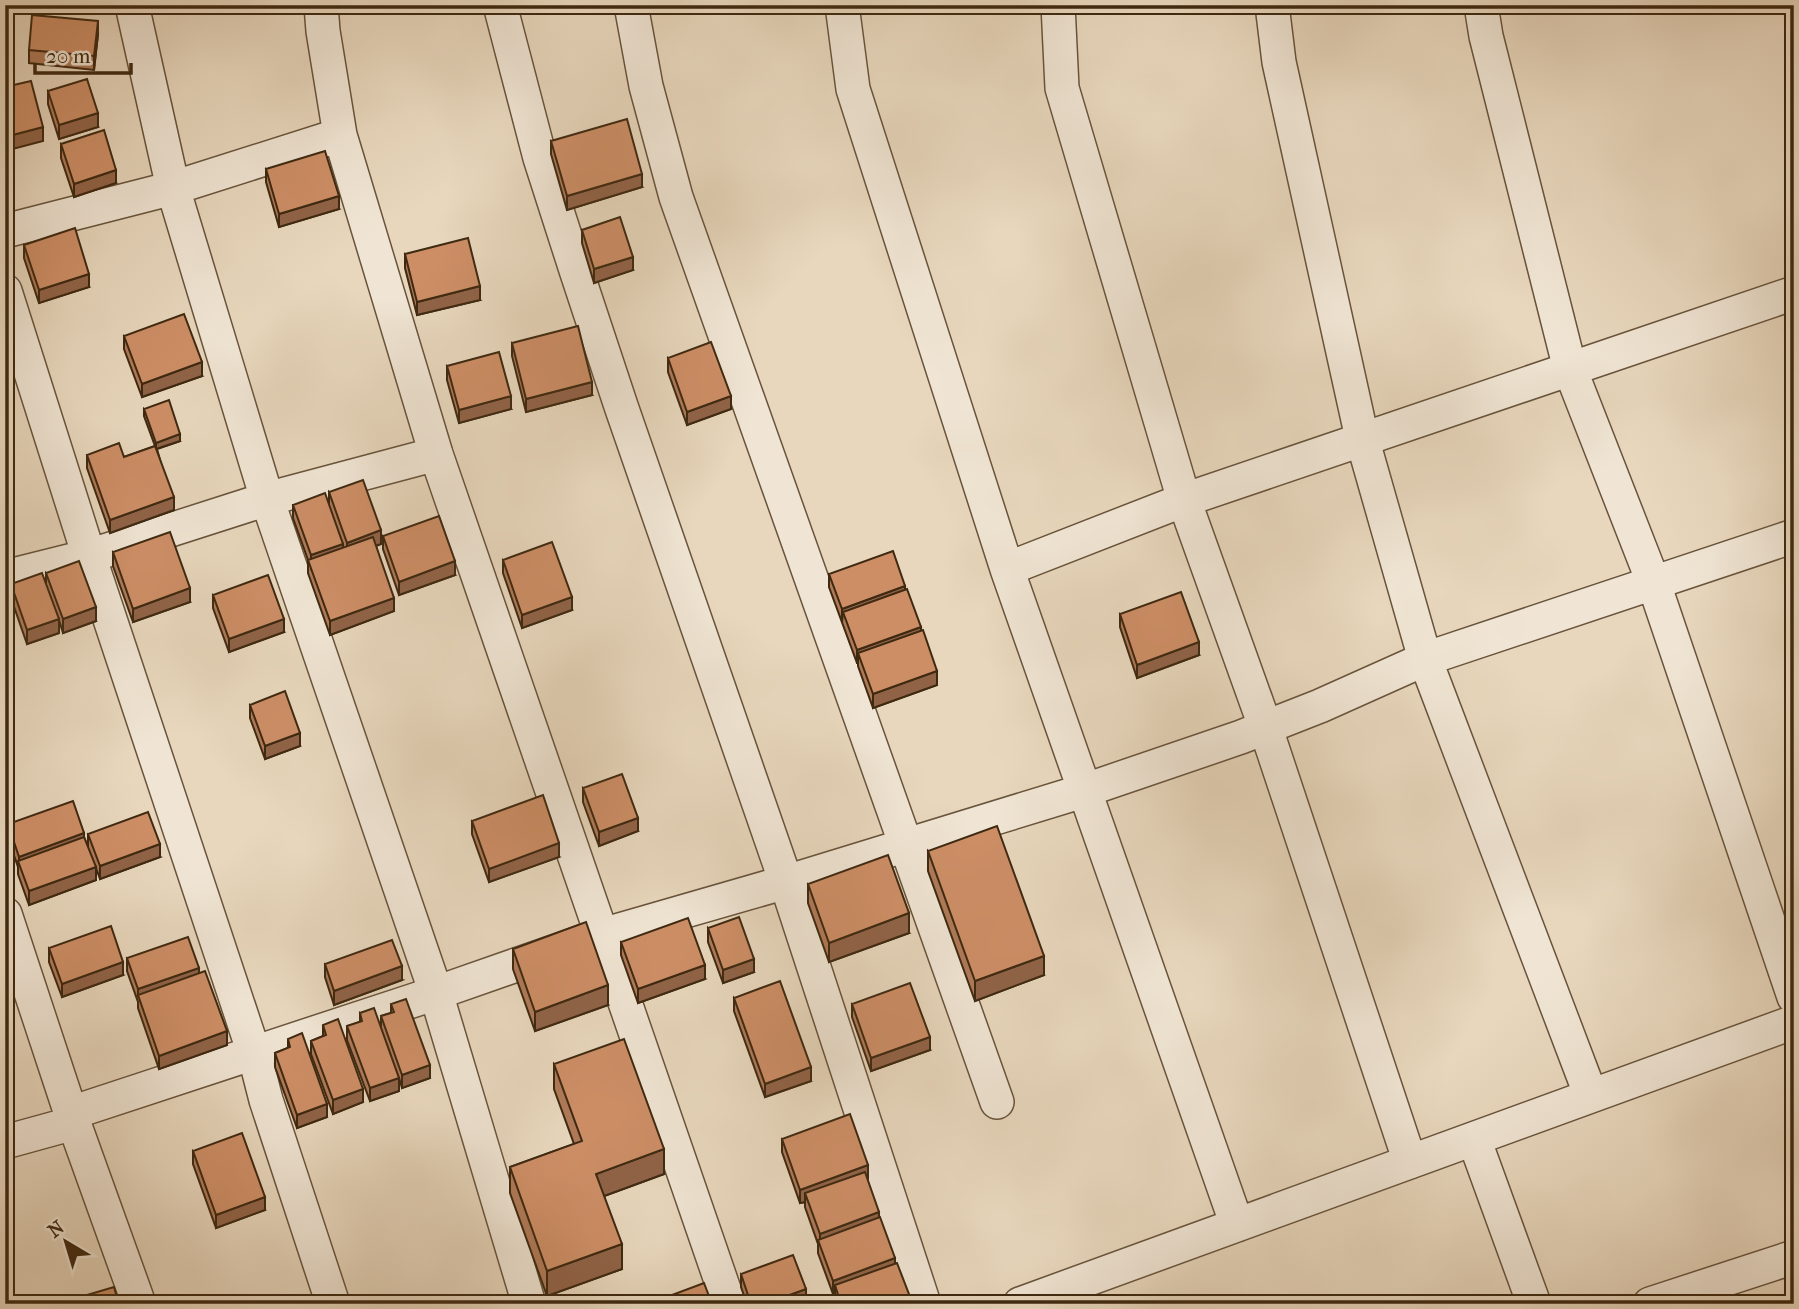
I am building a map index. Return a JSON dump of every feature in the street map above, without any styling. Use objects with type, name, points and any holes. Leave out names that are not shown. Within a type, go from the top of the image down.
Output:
[{"type":"street","points":[[132,5],[173,188],[267,499],[436,993],[528,1304]]},
{"type":"street","points":[[321,5],[340,135],[436,454],[729,1304]]},
{"type":"street","points":[[500,5],[540,158],[572,258],[786,882],[925,1304]]},
{"type":"street","points":[[631,5],[646,86],[676,197],[997,1102]]},
{"type":"street","points":[[842,5],[853,89],[1007,569],[1237,1225]]},
{"type":"street","points":[[1058,5],[1062,88],[1184,500],[1265,726],[1410,1162]]},
{"type":"street","points":[[1272,5],[1279,62],[1362,438],[1425,659],[1591,1096]]},
{"type":"street","points":[[1481,5],[1486,36],[1570,369],[1654,584],[1794,996]]},
{"type":"street","points":[[5,230],[173,188],[340,135]]},
{"type":"street","points":[[5,291],[89,556],[254,1053],[266,1100],[333,1304]]},
{"type":"street","points":[[1007,569],[1184,500],[1794,293]]},
{"type":"street","points":[[5,577],[89,556],[267,499],[436,454]]},
{"type":"street","points":[[5,1142],[254,1053],[602,936],[1083,791],[1241,737],[1320,706],[1425,659],[1794,537]]},
{"type":"street","points":[[5,915],[139,1304]]},
{"type":"street","points":[[1020,1304],[1794,1022]]},
{"type":"street","points":[[1474,1139],[1534,1304]]},
{"type":"street","points":[[1650,1304],[1794,1257]]},
{"type":"building","points":[[32,15],[98,21],[94,56],[29,50]]},
{"type":"building","points":[[5,45],[13,74],[5,76]]},
{"type":"building","points":[[87,79],[98,113],[59,125],[48,91]]},
{"type":"building","points":[[31,81],[43,127],[5,137],[5,87]]},
{"type":"building","points":[[627,119],[642,174],[567,196],[551,141]]},
{"type":"building","points":[[104,130],[116,170],[74,184],[61,144]]},
{"type":"building","points":[[325,151],[339,196],[279,214],[266,169]]},
{"type":"building","points":[[620,217],[633,257],[594,269],[582,230]]},
{"type":"building","points":[[75,228],[89,274],[39,290],[24,245]]},
{"type":"building","points":[[468,238],[480,286],[417,302],[405,254]]},
{"type":"building","points":[[184,314],[202,362],[142,384],[124,336]]},
{"type":"building","points":[[578,326],[592,382],[526,399],[512,343]]},
{"type":"building","points":[[711,342],[731,396],[687,412],[668,358]]},
{"type":"building","points":[[499,352],[511,396],[459,410],[447,366]]},
{"type":"building","points":[[169,400],[180,434],[156,443],[144,409]]},
{"type":"building","points":[[119,443],[124,457],[155,446],[174,497],[110,520],[87,455]]},
{"type":"building","points":[[363,480],[381,530],[347,543],[329,492]]},
{"type":"building","points":[[325,493],[343,544],[311,555],[293,505]]},
{"type":"building","points":[[439,516],[455,561],[399,582],[383,536]]},
{"type":"building","points":[[170,532],[190,588],[133,609],[113,552]]},
{"type":"building","points":[[373,537],[394,598],[330,621],[308,560]]},
{"type":"building","points":[[552,542],[572,597],[522,615],[503,560]]},
{"type":"building","points":[[893,551],[905,586],[842,609],[829,574]]},
{"type":"building","points":[[79,561],[96,607],[63,619],[46,573]]},
{"type":"building","points":[[42,573],[59,619],[27,630],[11,584]]},
{"type":"building","points":[[268,575],[284,619],[229,639],[213,595]]},
{"type":"building","points":[[907,589],[921,627],[857,650],[843,612]]},
{"type":"building","points":[[1181,592],[1199,642],[1137,665],[1120,614]]},
{"type":"building","points":[[923,630],[937,671],[873,694],[858,653]]},
{"type":"building","points":[[285,691],[300,733],[265,746],[250,705]]},
{"type":"building","points":[[622,774],[638,818],[599,832],[583,788]]},
{"type":"building","points":[[543,795],[559,843],[489,869],[472,821]]},
{"type":"building","points":[[73,801],[84,833],[19,857],[8,824]]},
{"type":"building","points":[[148,812],[160,844],[100,866],[88,834]]},
{"type":"building","points":[[997,826],[1044,956],[975,981],[928,851]]},
{"type":"building","points":[[84,837],[96,867],[29,891],[18,861]]},
{"type":"building","points":[[888,855],[909,913],[829,943],[808,884]]},
{"type":"building","points":[[739,917],[754,959],[723,970],[708,928]]},
{"type":"building","points":[[688,918],[705,965],[638,989],[621,942]]},
{"type":"building","points":[[586,922],[608,985],[535,1012],[513,949]]},
{"type":"building","points":[[111,926],[123,962],[62,984],[49,948]]},
{"type":"building","points":[[188,937],[199,968],[138,989],[127,958]]},
{"type":"building","points":[[392,940],[402,966],[334,991],[325,964]]},
{"type":"building","points":[[205,971],[227,1031],[159,1056],[138,995]]},
{"type":"building","points":[[780,981],[811,1067],[765,1084],[734,998]]},
{"type":"building","points":[[910,983],[930,1037],[871,1058],[852,1004]]},
{"type":"building","points":[[406,999],[430,1065],[402,1075],[381,1016],[394,1012],[391,1004]]},
{"type":"building","points":[[374,1008],[399,1078],[370,1088],[347,1026],[362,1021],[360,1013]]},
{"type":"building","points":[[338,1019],[363,1089],[333,1100],[311,1041],[326,1035],[323,1025]]},
{"type":"building","points":[[302,1033],[327,1104],[297,1115],[275,1053],[290,1047],[288,1039]]},
{"type":"building","points":[[624,1039],[664,1149],[596,1174],[622,1244],[547,1271],[510,1167],[582,1141],[554,1064]]},
{"type":"building","points":[[850,1114],[868,1165],[800,1190],[782,1139]]},
{"type":"building","points":[[242,1133],[265,1197],[216,1215],[193,1151]]},
{"type":"building","points":[[865,1172],[879,1212],[820,1234],[805,1193]]},
{"type":"building","points":[[880,1217],[895,1258],[833,1281],[818,1240]]},
{"type":"building","points":[[793,1255],[806,1289],[765,1304],[751,1304],[741,1274]]},
{"type":"building","points":[[897,1263],[912,1302],[841,1304],[835,1285]]},
{"type":"building","points":[[704,1283],[712,1304],[648,1304]]},
{"type":"building","points":[[114,1287],[119,1304],[60,1304],[60,1303]]}]
